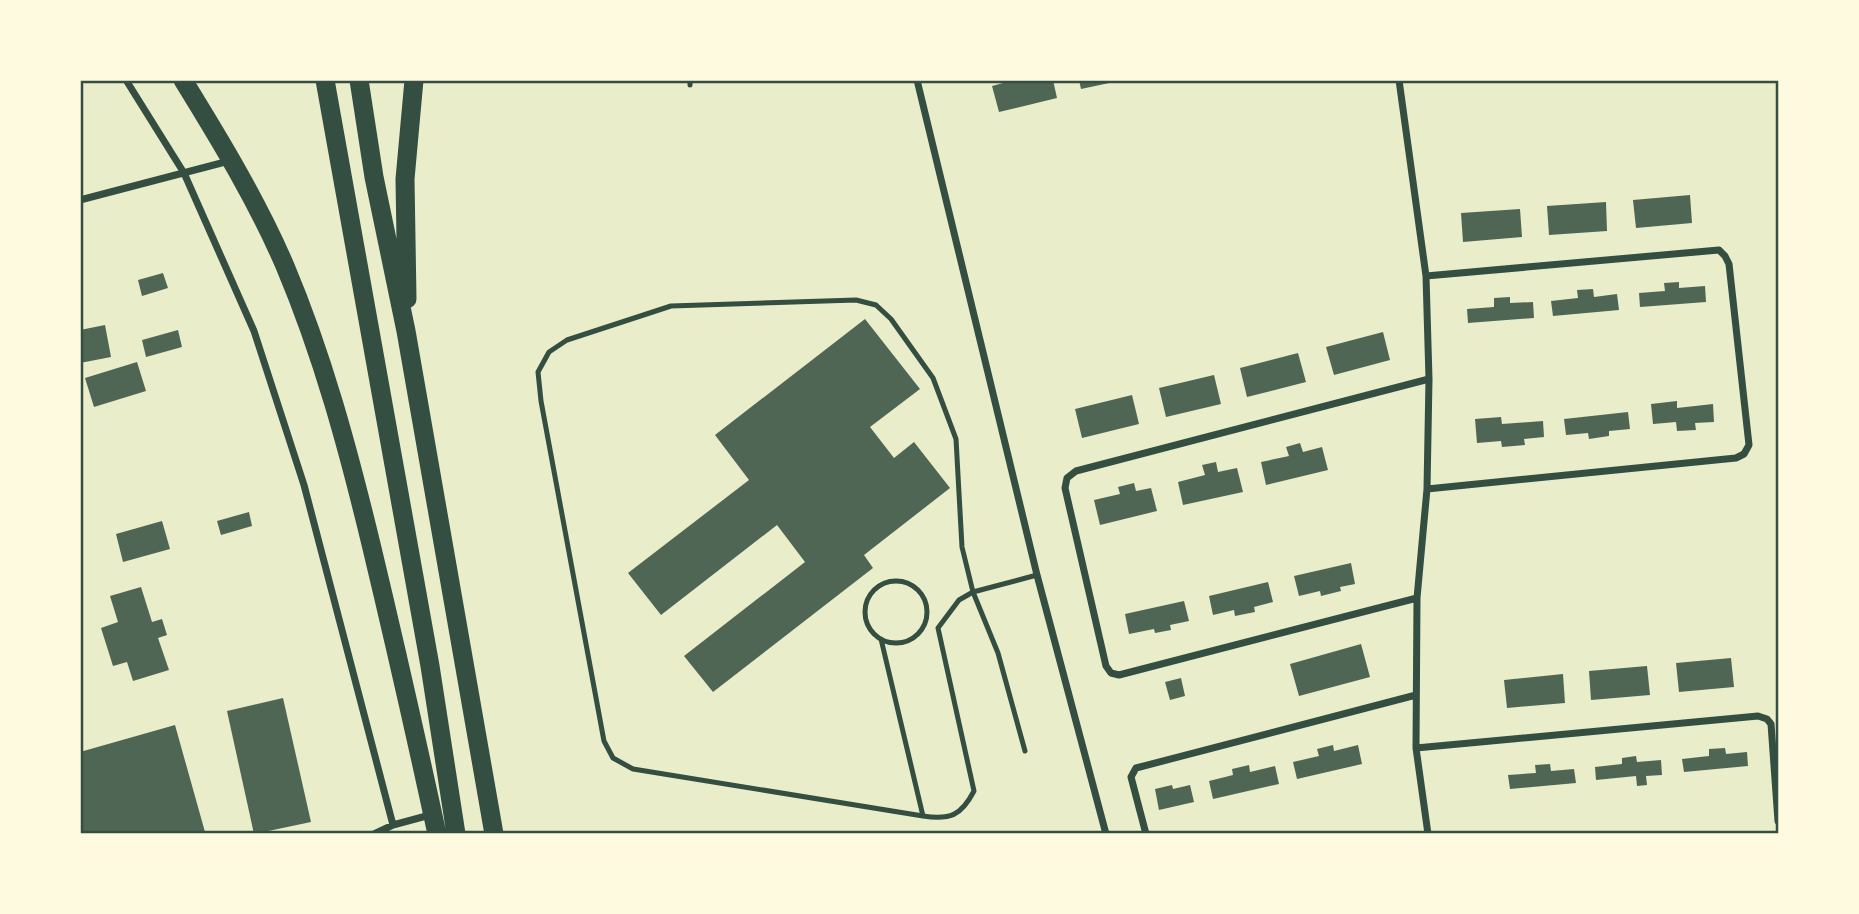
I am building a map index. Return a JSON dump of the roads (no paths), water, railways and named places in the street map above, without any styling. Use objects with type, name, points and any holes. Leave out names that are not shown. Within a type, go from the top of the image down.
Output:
[{"type":"highway","points":[[183,80],[233,160],[284,265],[314,340],[339,417],[394,639],[435,824]]},
{"type":"highway","points":[[325,80],[425,638],[456,834]]},
{"type":"highway","points":[[359,80],[374,177],[406,331],[494,834]]},
{"type":"highway","points":[[406,331],[408,273],[405,179],[414,80]]},
{"type":"street","points":[[126,80],[184,173],[254,331],[304,485],[393,825]]},
{"type":"street","points":[[917,80],[1037,575],[1106,834]]},
{"type":"street","points":[[1399,80],[1426,276],[1429,379],[1427,489],[1417,598],[1416,748],[1428,834]]},
{"type":"street","points":[[80,200],[233,160]]},
{"type":"street","points":[[1426,276],[1719,250],[1729,264],[1749,445],[1744,454],[1736,458],[1427,489]]},
{"type":"street","points":[[1417,598],[1133,671],[1111,673],[1106,666],[1065,488],[1067,478],[1076,471],[1429,379]]},
{"type":"street","points":[[1146,834],[1131,777],[1136,768],[1416,695]]},
{"type":"street","points":[[1416,748],[1758,716],[1767,719],[1771,724],[1779,821]]},
{"type":"street","points":[[374,834],[393,825],[435,824]]},
{"type":"lane","points":[[1025,751],[998,653],[973,592],[962,547],[956,439],[933,378],[891,319],[876,304],[856,300],[671,306],[567,340],[549,352],[538,372],[541,401],[604,741],[614,758],[633,769],[942,819],[958,813],[974,792],[938,628],[959,600],[973,592],[1037,575]]},
{"type":"lane","points":[[890,581],[909,583],[917,589],[927,605],[925,624],[918,635],[894,643],[881,639],[868,626],[865,607],[874,590],[890,581]]},
{"type":"lane","points":[[925,624],[938,628]]},
{"type":"lane","points":[[881,639],[923,816]]}]
